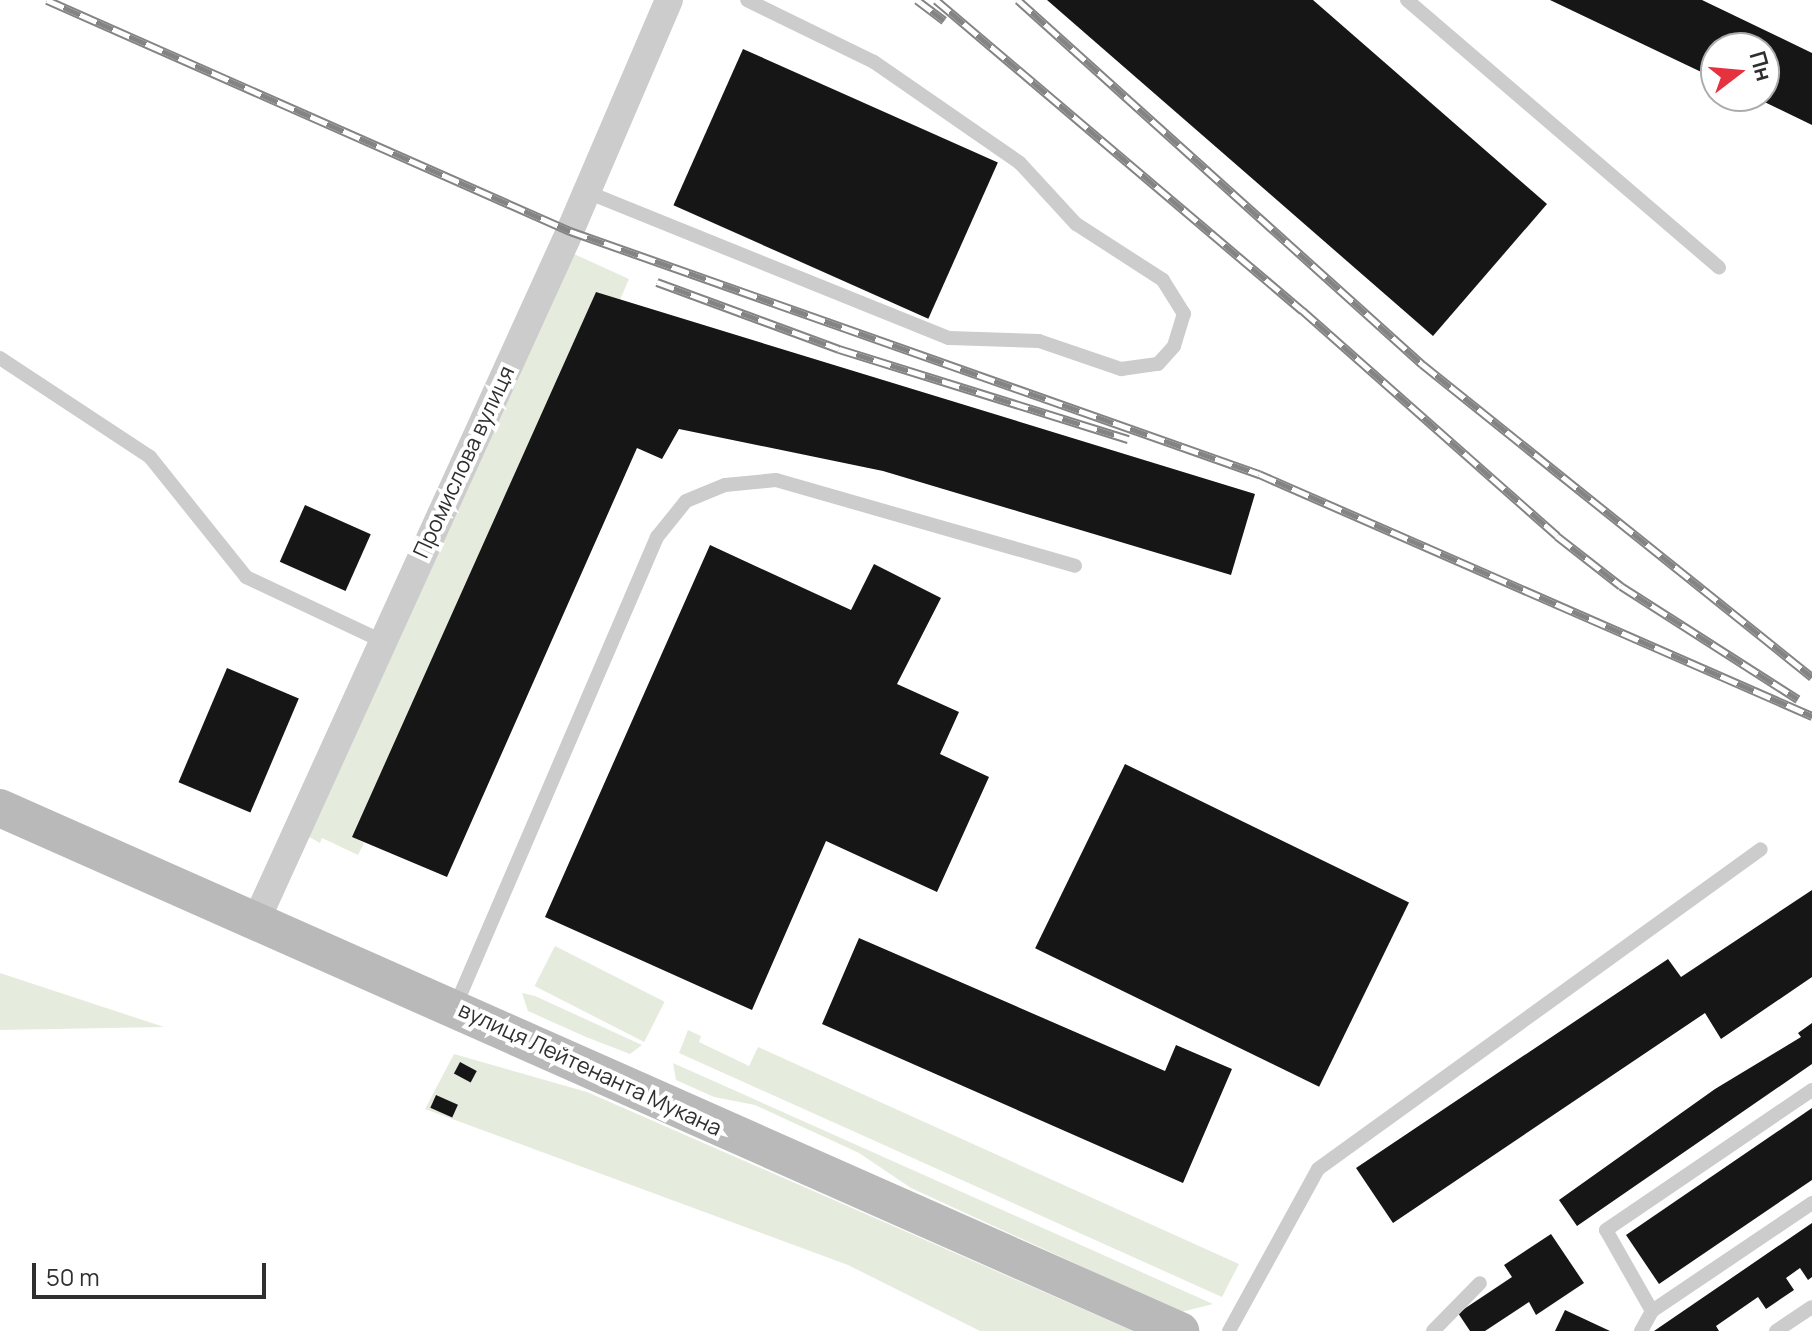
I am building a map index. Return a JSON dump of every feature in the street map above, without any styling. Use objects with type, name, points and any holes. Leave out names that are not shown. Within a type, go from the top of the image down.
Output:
[{"type":"main road","name":"вулиця Лейтенанта Мукана","points":[[0,808],[255,923],[455,1007],[1180,1331]]},
{"type":"street","name":"Промислова вулиця","points":[[255,923],[587,192],[669,0]]},
{"type":"lane","points":[[587,192],[949,338],[1039,341],[1121,369],[1158,364],[1174,346],[1184,314],[1163,280],[1076,224],[1020,163],[874,62],[747,0]]},
{"type":"lane","points":[[1407,0],[1719,267]]},
{"type":"lane","points":[[0,358],[150,457],[246,577],[382,641]]},
{"type":"lane","points":[[455,1007],[657,537],[686,501],[725,485],[776,480],[1075,566]]},
{"type":"lane","points":[[1229,1331],[1318,1169],[1761,849]]},
{"type":"lane","points":[[1652,1311],[1606,1230],[1812,1090]]},
{"type":"lane","points":[[1641,1331],[1652,1311],[1812,1203]]},
{"type":"lane","points":[[1433,1331],[1480,1283]]},
{"type":"lane","points":[[1776,1331],[1812,1307]]},
{"type":"green space","points":[[574,254],[629,279],[619,302],[596,292],[353,837],[364,843],[358,855],[322,838],[320,843],[309,837]]},
{"type":"green space","points":[[555,946],[665,1002],[644,1042],[535,986]]},
{"type":"green space","points":[[0,973],[164,1027],[0,1030]]},
{"type":"green space","points":[[522,993],[535,996],[642,1045],[630,1054],[586,1037],[528,1011]]},
{"type":"green space","points":[[688,1030],[701,1036],[699,1042],[749,1066],[758,1047],[1239,1264],[1222,1297],[679,1053]]},
{"type":"green space","points":[[454,1054],[587,1092],[1133,1331],[980,1331],[848,1265],[425,1109]]},
{"type":"green space","points":[[673,1063],[1213,1304],[1181,1312],[911,1188],[859,1153],[755,1105],[714,1097],[676,1080]]},
{"type":"building","points":[[1047,0],[1313,0],[1547,204],[1433,336]]},
{"type":"building","points":[[1550,0],[1702,0],[1768,32],[1700,32],[1700,71]]},
{"type":"building","points":[[1780,38],[1812,53],[1812,125],[1780,110]]},
{"type":"building","points":[[743,49],[998,162],[928,319],[673,205]]},
{"type":"building","points":[[596,292],[1255,494],[1231,575],[883,471],[679,429],[662,459],[637,448],[447,877],[352,837]]},
{"type":"building","points":[[305,505],[371,534],[346,591],[280,562]]},
{"type":"building","points":[[710,545],[851,610],[874,564],[941,598],[897,684],[959,712],[940,754],[989,777],[937,892],[826,841],[752,1010],[545,917]]},
{"type":"building","points":[[227,668],[299,698],[250,813],[179,782]]},
{"type":"building","points":[[1125,764],[1409,903],[1319,1087],[1035,948]]},
{"type":"building","points":[[1812,890],[1812,977],[1721,1039],[1705,1013],[1393,1223],[1356,1168],[1668,959],[1681,977]]},
{"type":"building","points":[[859,938],[1165,1071],[1176,1045],[1232,1069],[1183,1183],[822,1024]]},
{"type":"building","points":[[1812,1023],[1812,1064],[1577,1226],[1559,1200],[1715,1089],[1801,1037],[1798,1033]]},
{"type":"building","points":[[460,1062],[477,1071],[471,1082],[454,1073]]},
{"type":"building","points":[[436,1095],[458,1105],[452,1118],[430,1108]]},
{"type":"building","points":[[1812,1108],[1812,1180],[1659,1284],[1626,1235]]},
{"type":"building","points":[[1812,1223],[1812,1277],[1808,1280],[1800,1268],[1786,1278],[1794,1290],[1766,1309],[1758,1297],[1716,1326],[1719,1331],[1654,1331]]},
{"type":"building","points":[[1551,1234],[1584,1283],[1536,1315],[1529,1302],[1485,1331],[1470,1331],[1458,1313],[1512,1277],[1504,1265]]},
{"type":"building","points":[[1565,1310],[1610,1331],[1555,1331]]},
{"type":"railway","points":[[47,0],[570,231],[1259,474],[1812,716]]},
{"type":"railway","points":[[917,0],[944,20]]},
{"type":"railway","points":[[936,0],[1302,310],[1557,536],[1621,586],[1798,699]]},
{"type":"railway","points":[[1018,0],[1422,364],[1812,677]]},
{"type":"railway","points":[[657,282],[839,349],[1128,439]]}]
